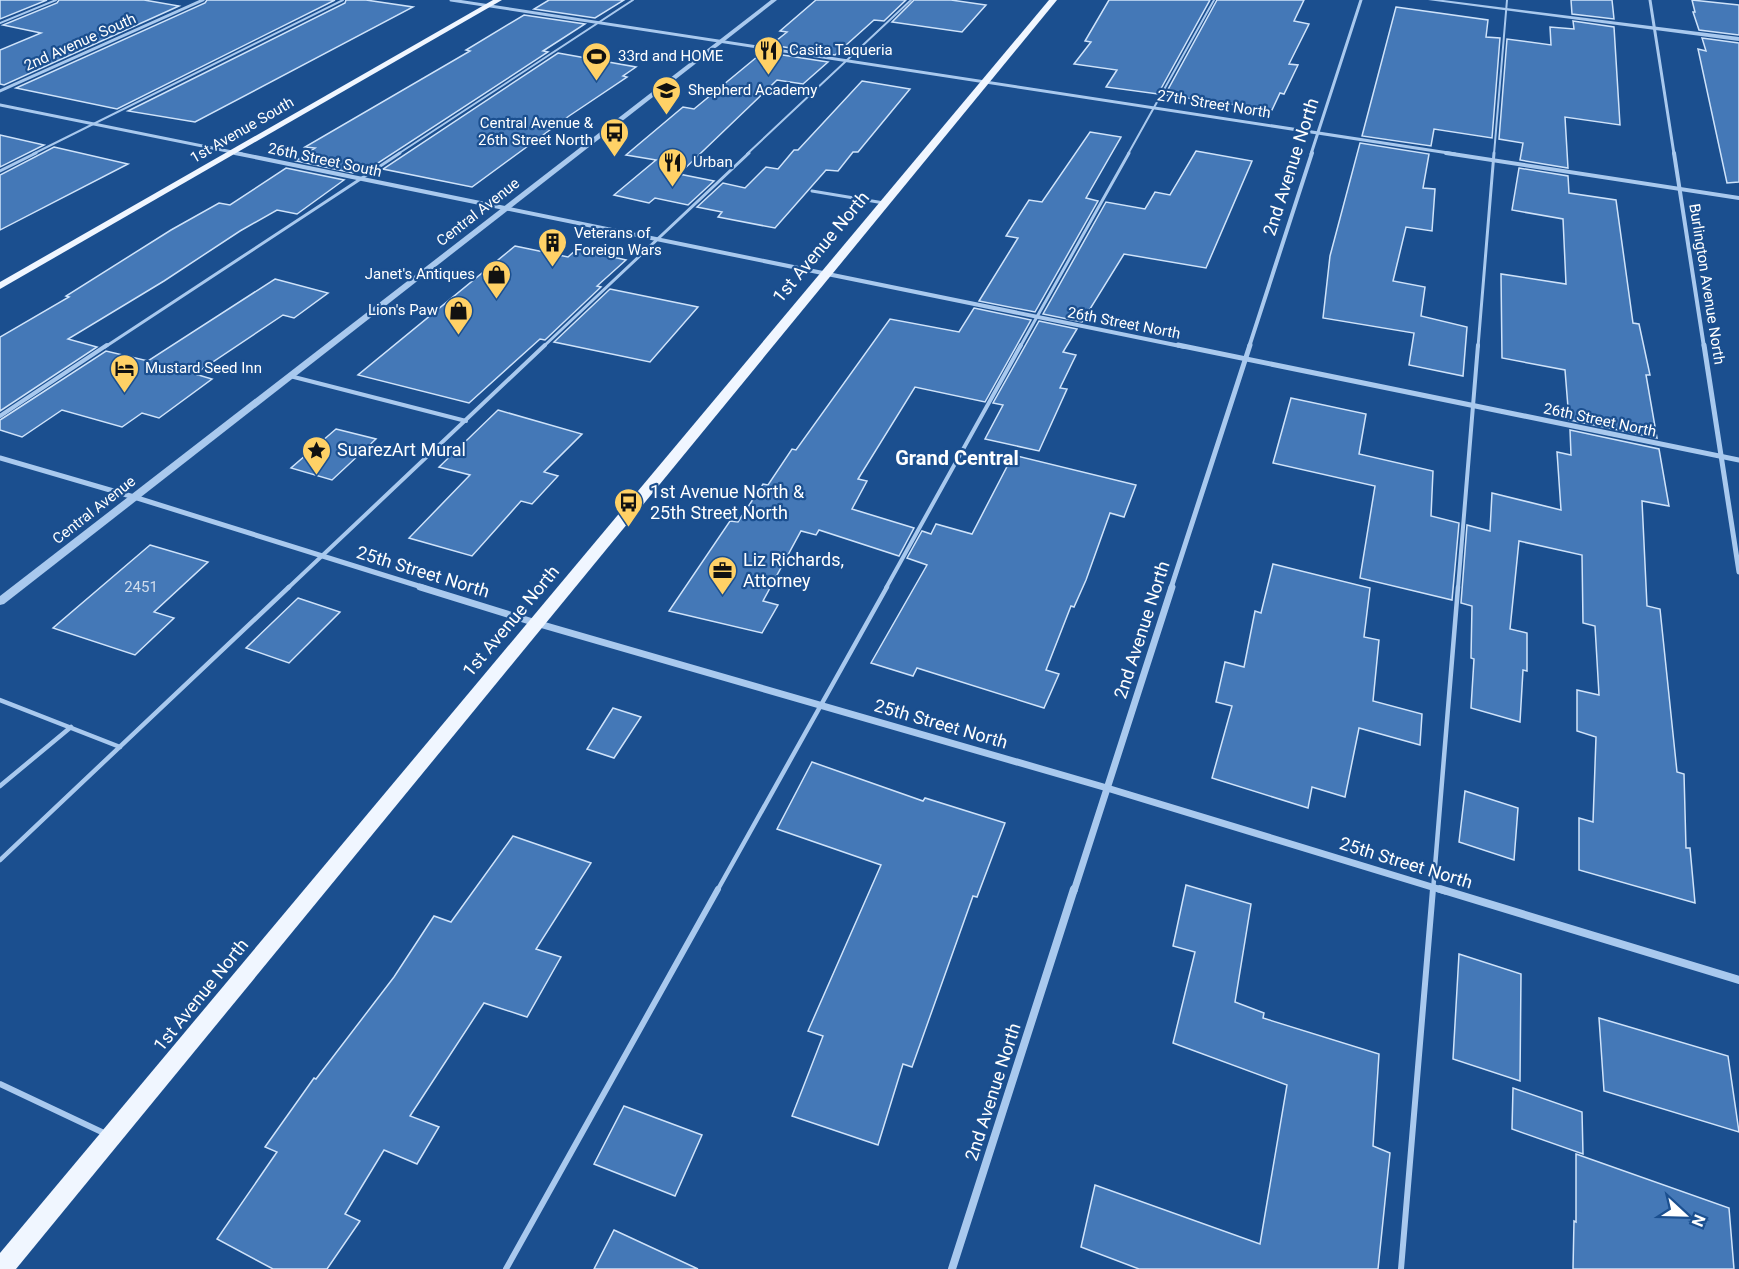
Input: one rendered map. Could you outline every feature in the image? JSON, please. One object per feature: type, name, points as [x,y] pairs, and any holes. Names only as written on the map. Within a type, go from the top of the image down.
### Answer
[{"type":"main road","name":"1st Avenue South","points":[[0,286],[498,0]]},
{"type":"main road","name":"1st Avenue North","points":[[1,1269],[1053,0]]},
{"type":"street","name":"2nd Avenue South","points":[[0,91],[203,0]]},
{"type":"street","name":"27th Street North","points":[[451,0],[1739,198]]},
{"type":"street","name":"Central Avenue","points":[[0,601],[774,0]]},
{"type":"street","name":"2nd Avenue North","points":[[952,1269],[1360,0]]},
{"type":"street","points":[[1431,0],[1739,39]]},
{"type":"street","name":"Burlington Avenue North","points":[[1650,0],[1739,572]]},
{"type":"street","name":"26th Street South","points":[[0,105],[504,210]]},
{"type":"street","name":"26th Street North","points":[[504,210],[1739,460]]},
{"type":"street","name":"25th Street North","points":[[0,458],[134,497],[537,623],[1107,788],[1739,980]]},
{"type":"lane","points":[[0,23],[56,0]]},
{"type":"lane","points":[[0,171],[343,0]]},
{"type":"lane","points":[[0,416],[633,0]]},
{"type":"lane","points":[[0,860],[911,0]]},
{"type":"lane","points":[[506,1269],[1214,0]]},
{"type":"lane","points":[[1401,1269],[1507,0]]},
{"type":"lane","points":[[812,191],[884,203]]},
{"type":"lane","points":[[290,376],[466,422]]},
{"type":"lane","points":[[0,700],[120,747]]},
{"type":"lane","points":[[0,786],[71,727]]},
{"type":"lane","points":[[0,1084],[111,1137]]},
{"type":"building","points":[[0,0],[47,0],[0,19]]},
{"type":"building","points":[[59,0],[144,0],[179,6],[4,85],[0,84],[0,50],[41,33],[3,25],[57,3]]},
{"type":"building","points":[[207,0],[335,0],[117,109],[16,88],[205,3]]},
{"type":"building","points":[[346,0],[366,0],[413,7],[195,122],[128,111],[345,3]]},
{"type":"building","points":[[549,0],[624,0],[595,18],[534,9]]},
{"type":"building","points":[[816,0],[906,0],[884,21],[874,20],[835,55],[771,45],[787,32],[780,31]]},
{"type":"building","points":[[914,0],[951,0],[986,5],[962,32],[892,22]]},
{"type":"building","points":[[1109,0],[1210,0],[1158,94],[1106,87],[1117,70],[1074,64],[1091,42],[1085,41]]},
{"type":"building","points":[[1217,0],[1304,0],[1294,21],[1309,24],[1289,64],[1298,65],[1284,94],[1280,93],[1272,110],[1165,95]]},
{"type":"building","points":[[1571,0],[1612,0],[1614,19],[1572,14]]},
{"type":"building","points":[[1692,0],[1739,5],[1739,35],[1699,30]]},
{"type":"building","points":[[1396,7],[1488,20],[1486,37],[1500,38],[1492,138],[1434,129],[1431,146],[1362,136]]},
{"type":"building","points":[[524,15],[585,24],[543,51],[548,52],[372,167],[364,165],[353,173],[296,161],[315,148],[305,147],[470,51],[466,50]]},
{"type":"building","points":[[1573,21],[1614,27],[1620,125],[1565,117],[1568,168],[1520,160],[1523,143],[1499,139],[1507,39],[1551,45],[1550,27],[1574,29]]},
{"type":"building","points":[[1702,38],[1739,43],[1739,182],[1727,183],[1698,49],[1706,51]]},
{"type":"building","points":[[763,52],[828,62],[803,84],[777,80],[679,174],[714,181],[688,205],[655,198],[649,203],[614,195],[656,160],[626,155],[683,107],[694,109]]},
{"type":"building","points":[[558,53],[636,67],[623,76],[627,77],[472,187],[383,169]]},
{"type":"building","points":[[862,81],[910,89],[858,152],[853,152],[838,171],[826,170],[775,228],[718,217],[722,212],[697,207],[723,183],[745,188],[766,167],[778,169]]},
{"type":"building","points":[[1090,132],[1121,137],[1086,198],[1098,201],[1035,312],[979,301],[1018,238],[1006,236],[1029,200],[1042,202]]},
{"type":"building","points":[[0,135],[44,145],[0,167]]},
{"type":"building","points":[[1360,143],[1429,154],[1423,188],[1435,189],[1432,231],[1406,227],[1393,281],[1425,287],[1421,316],[1467,327],[1463,376],[1409,365],[1414,333],[1323,318],[1330,256]]},
{"type":"building","points":[[54,147],[128,164],[0,230],[0,175]]},
{"type":"building","points":[[1196,151],[1252,161],[1206,268],[1124,254],[1082,322],[1043,314],[1106,202],[1145,209],[1155,192],[1170,195]]},
{"type":"building","points":[[286,168],[344,180],[297,214],[277,210],[240,231],[164,281],[68,339],[97,347],[0,411],[0,337],[69,297],[66,296],[171,230],[219,203],[230,205]]},
{"type":"building","points":[[1519,168],[1568,176],[1569,193],[1616,200],[1633,323],[1639,324],[1650,375],[1646,375],[1657,438],[1569,420],[1565,370],[1502,358],[1501,274],[1566,284],[1563,219],[1512,210]]},
{"type":"building","points":[[515,246],[568,257],[577,249],[626,260],[597,286],[601,287],[545,340],[540,339],[469,403],[358,375]]},
{"type":"building","points":[[275,279],[328,293],[294,318],[283,315],[195,374],[212,379],[159,418],[142,413],[122,427],[62,410],[22,437],[0,430],[0,420],[106,351],[148,361]]},
{"type":"building","points":[[610,289],[698,307],[650,362],[554,342]]},
{"type":"building","points":[[974,308],[1031,320],[985,402],[915,387],[858,479],[867,481],[852,509],[914,528],[899,556],[819,530],[816,535],[801,531],[763,601],[778,605],[762,633],[669,611],[730,521],[738,522],[763,484],[768,485],[792,449],[796,450],[890,319],[959,332]]},
{"type":"building","points":[[1039,321],[1077,329],[1063,352],[1076,355],[1060,388],[1067,389],[1039,451],[985,439],[1003,405],[993,403]]},
{"type":"building","points":[[1291,398],[1366,414],[1359,454],[1433,471],[1431,516],[1459,523],[1452,600],[1360,578],[1375,486],[1273,463]]},
{"type":"building","points":[[498,410],[582,434],[544,472],[558,476],[532,504],[521,501],[472,556],[409,538],[470,475],[439,467]]},
{"type":"building","points":[[336,429],[376,439],[332,480],[291,468]]},
{"type":"building","points":[[1570,430],[1659,449],[1669,506],[1642,501],[1647,606],[1660,609],[1677,772],[1684,774],[1686,848],[1690,848],[1695,903],[1579,870],[1579,818],[1593,822],[1596,737],[1577,731],[1577,690],[1599,695],[1595,626],[1583,623],[1582,555],[1519,541],[1510,629],[1527,633],[1527,671],[1523,670],[1520,722],[1471,708],[1474,659],[1471,658],[1472,606],[1461,603],[1467,525],[1490,531],[1492,493],[1561,510],[1557,452],[1571,455]]},
{"type":"building","points":[[1013,455],[1136,485],[1124,517],[1110,513],[1086,580],[1074,607],[1071,606],[1046,670],[1059,674],[1044,708],[917,668],[913,676],[871,663],[927,565],[907,558],[922,531],[931,534],[936,524],[972,534]]},
{"type":"building","points":[[150,545],[208,562],[154,612],[174,618],[135,655],[53,628]]},
{"type":"building","points":[[1273,564],[1370,588],[1364,637],[1379,640],[1373,701],[1422,714],[1420,745],[1359,728],[1345,797],[1312,787],[1308,808],[1212,778],[1232,706],[1216,702],[1225,662],[1244,667],[1255,611],[1261,613]]},
{"type":"building","points":[[298,598],[340,612],[289,663],[246,648]]},
{"type":"building","points":[[613,708],[641,717],[614,758],[587,749]]},
{"type":"building","points":[[812,762],[923,801],[925,798],[1005,823],[977,897],[973,896],[912,1067],[903,1064],[878,1145],[792,1116],[823,1036],[808,1031],[881,865],[777,829]]},
{"type":"building","points":[[1465,791],[1518,808],[1514,860],[1459,842]]},
{"type":"building","points":[[513,836],[591,863],[536,949],[561,957],[527,1017],[484,1003],[410,1116],[439,1127],[417,1164],[384,1150],[345,1214],[360,1221],[327,1269],[273,1269],[217,1239],[277,1152],[265,1147],[314,1078],[316,1079],[394,977],[434,916],[451,922]]},
{"type":"building","points":[[1186,885],[1251,904],[1235,1002],[1264,1013],[1263,1018],[1379,1054],[1373,1146],[1390,1153],[1378,1269],[1139,1269],[1081,1247],[1095,1185],[1260,1244],[1287,1085],[1173,1043],[1195,952],[1173,946]]},
{"type":"building","points":[[1459,954],[1521,974],[1520,1081],[1453,1059]]},
{"type":"building","points":[[1599,1018],[1728,1056],[1739,1132],[1604,1091]]},
{"type":"building","points":[[1513,1088],[1582,1112],[1583,1154],[1512,1129]]},
{"type":"building","points":[[624,1106],[702,1135],[675,1196],[594,1164]]},
{"type":"building","points":[[1576,1154],[1729,1208],[1734,1269],[1573,1269]]},
{"type":"building","points":[[614,1230],[698,1269],[594,1269]]},
{"type":"place","name":"Casita Taqueria","points":[[768,76]]},
{"type":"place","name":"33rd and HOME","points":[[597,82]]},
{"type":"place","name":"Shepherd Academy","points":[[667,116]]},
{"type":"place","name":"Central Avenue & 26th Street North","points":[[614,158]]},
{"type":"place","name":"Urban","points":[[672,188]]},
{"type":"place","name":"Veterans of Foreign Wars","points":[[553,268]]},
{"type":"place","name":"Janet's Antiques","points":[[496,300]]},
{"type":"place","name":"Lion's Paw","points":[[459,336]]},
{"type":"place","name":"Mustard Seed Inn","points":[[124,394]]},
{"type":"place","name":"SuarezArt Mural","points":[[316,476]]},
{"type":"place","name":"1st Avenue North & 25th Street North","points":[[629,528]]},
{"type":"place","name":"Liz Richards, Attorney","points":[[722,596]]},
{"type":"district","name":"Grand Central","points":[[957,458]]}]
